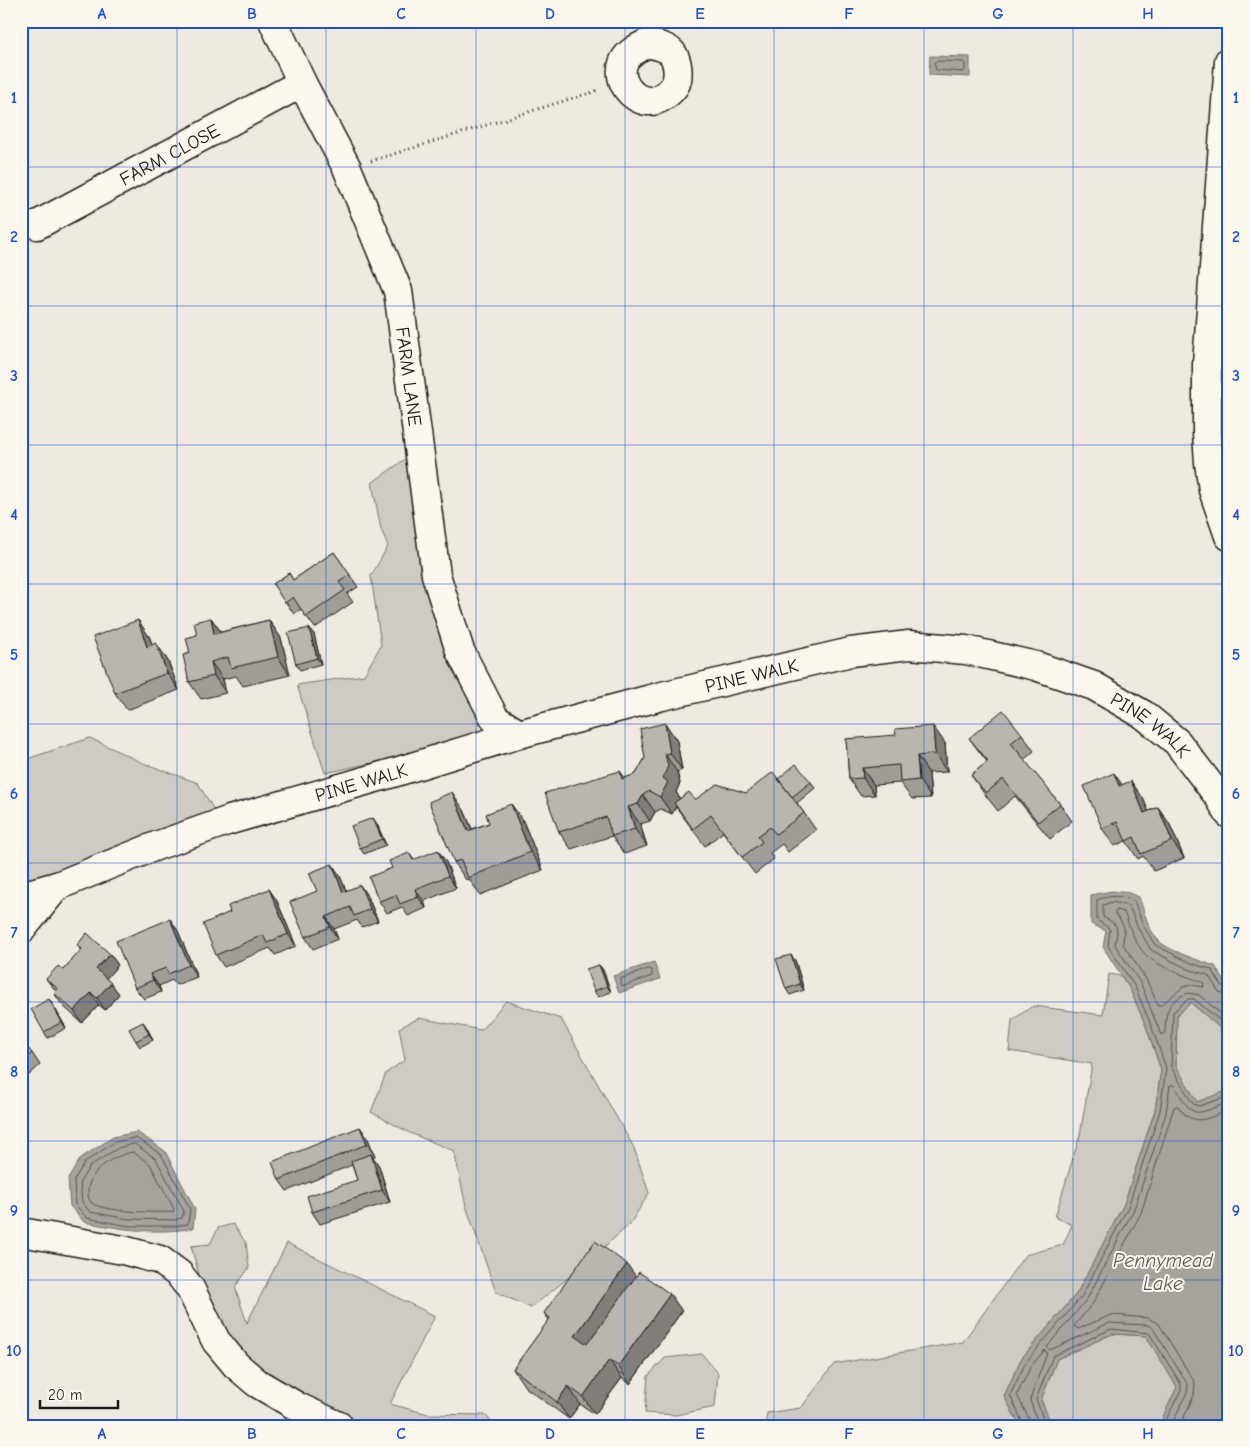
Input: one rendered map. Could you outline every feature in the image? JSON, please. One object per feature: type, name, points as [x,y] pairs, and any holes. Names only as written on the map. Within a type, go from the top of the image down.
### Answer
[{"type":"street","name":"FARM LANE","points":[[272,21],[347,168],[398,291],[436,576],[460,651],[495,719],[519,734]]},
{"type":"street","points":[[649,32],[662,47],[672,53],[678,69],[676,84],[660,99],[650,101],[628,92],[624,83],[622,71],[624,61],[649,32]]},
{"type":"street","points":[[1229,61],[1208,345],[1207,433],[1213,490],[1229,536]]},
{"type":"street","name":"FARM CLOSE","points":[[37,225],[302,83]]},
{"type":"street","name":"PINE WALK","points":[[21,896],[57,886],[156,846],[230,820],[519,734],[662,696],[851,652],[909,646],[966,650],[1036,666],[1094,686],[1144,715],[1177,742],[1219,797],[1229,814]]},
{"type":"street","points":[[21,930],[57,886]]},
{"type":"street","points":[[21,1232],[123,1250],[160,1260],[179,1274],[190,1288],[216,1341],[236,1365],[257,1383],[298,1407],[339,1426]]},
{"type":"path","points":[[347,168],[624,83]]},
{"type":"shaded area","points":[[405,459],[419,471],[481,720],[473,741],[325,773],[297,685],[364,675],[381,645],[371,576],[388,546],[381,529],[372,483]]},
{"type":"shaded area","points":[[90,738],[143,763],[198,783],[218,817],[21,918],[21,761]]},
{"type":"shaded area","points":[[1109,974],[1121,976],[1130,989],[1146,1026],[1161,1070],[1155,1110],[1124,1204],[1077,1293],[1021,1359],[1004,1396],[1020,1426],[765,1426],[767,1413],[801,1408],[834,1364],[963,1342],[1025,1255],[1063,1245],[1072,1225],[1055,1217],[1080,1135],[1092,1064],[1009,1051],[1012,1020],[1033,1006],[1103,1015]]},
{"type":"shaded area","points":[[506,1001],[561,1019],[634,1148],[649,1193],[630,1224],[531,1308],[496,1292],[466,1206],[454,1151],[410,1133],[371,1112],[386,1073],[405,1060],[399,1028],[419,1018],[481,1030]]},
{"type":"shaded area","points":[[1191,1003],[1219,1027],[1229,1057],[1229,1090],[1197,1102],[1176,1066],[1177,1014]]},
{"type":"shaded area","points":[[233,1224],[246,1243],[249,1268],[235,1287],[247,1323],[287,1243],[435,1316],[390,1404],[428,1414],[485,1415],[497,1426],[362,1426],[321,1410],[261,1378],[209,1310],[191,1246],[210,1244],[218,1228]]},
{"type":"shaded area","points":[[1112,1334],[1146,1336],[1177,1387],[1161,1422],[1153,1426],[1052,1426],[1041,1400],[1057,1359]]},
{"type":"shaded area","points":[[702,1354],[718,1373],[715,1407],[676,1415],[645,1413],[648,1376],[665,1358]]},
{"type":"water","points":[[930,56],[970,57],[970,77],[929,75]]},
{"type":"water","name":"Pennymead Lake","points":[[1112,891],[1129,893],[1139,897],[1149,925],[1158,940],[1176,952],[1215,966],[1229,988],[1229,1057],[1219,1027],[1191,1003],[1177,1015],[1176,1066],[1197,1102],[1229,1090],[1229,1426],[1153,1426],[1161,1421],[1177,1387],[1146,1336],[1112,1334],[1057,1359],[1041,1400],[1052,1426],[1020,1426],[1004,1396],[1021,1359],[1077,1293],[1124,1204],[1155,1110],[1161,1070],[1146,1026],[1130,989],[1103,947],[1106,931],[1091,924],[1091,895]]},
{"type":"water","points":[[654,962],[660,979],[619,993],[613,976]]},
{"type":"water","points":[[137,1132],[165,1151],[195,1209],[193,1228],[152,1231],[98,1225],[84,1222],[70,1206],[68,1179],[81,1158],[113,1137]]},
{"type":"building","points":[[334,552],[350,575],[339,582],[345,590],[306,617],[293,597],[285,603],[273,584],[289,573],[293,580]]},
{"type":"building","points":[[211,618],[214,634],[269,620],[278,657],[231,668],[228,657],[211,662],[214,676],[189,682],[183,655],[190,653],[186,638],[197,635],[194,622]]},
{"type":"building","points":[[138,620],[147,647],[156,643],[167,673],[115,693],[93,637]]},
{"type":"building","points":[[309,628],[317,658],[296,664],[288,633]]},
{"type":"building","points":[[1003,710],[1022,734],[1011,743],[1060,804],[1038,822],[1003,779],[986,793],[971,775],[988,761],[969,738]]},
{"type":"building","points":[[665,723],[670,753],[665,754],[668,766],[663,778],[668,782],[660,797],[649,791],[643,795],[638,804],[628,807],[635,829],[612,836],[606,817],[559,832],[545,793],[620,771],[622,779],[636,774],[645,758],[640,729]]},
{"type":"building","points":[[933,726],[935,754],[917,756],[919,780],[900,782],[899,765],[862,768],[863,778],[849,779],[846,739],[896,735],[895,729]]},
{"type":"building","points":[[796,764],[811,782],[792,797],[778,779]]},
{"type":"building","points":[[773,772],[804,813],[776,834],[770,827],[758,836],[762,842],[742,857],[711,815],[693,829],[674,803],[689,792],[695,800],[717,784],[746,793]]},
{"type":"building","points":[[1114,773],[1119,786],[1131,781],[1144,813],[1158,807],[1172,841],[1141,854],[1134,837],[1126,841],[1117,822],[1102,828],[1084,786]]},
{"type":"building","points":[[452,792],[468,831],[489,823],[486,814],[511,804],[530,852],[468,878],[461,860],[454,862],[429,802]]},
{"type":"building","points":[[373,818],[382,839],[360,848],[351,826]]},
{"type":"building","points":[[438,850],[448,876],[415,889],[418,897],[400,904],[396,895],[379,901],[369,877],[392,868],[389,861],[409,853],[413,860]]},
{"type":"building","points":[[332,864],[343,892],[360,885],[370,909],[354,916],[350,907],[326,917],[330,927],[305,937],[290,902],[317,891],[309,873]]},
{"type":"building","points":[[269,889],[288,934],[267,943],[263,935],[216,955],[203,924],[230,912],[228,906]]},
{"type":"building","points":[[170,919],[189,965],[168,974],[166,968],[150,974],[153,980],[135,988],[116,941]]},
{"type":"building","points":[[87,933],[110,954],[96,969],[111,983],[97,998],[91,993],[74,1011],[54,993],[58,989],[46,979],[58,966],[63,970],[82,949],[77,945]]},
{"type":"building","points":[[791,955],[800,984],[786,989],[776,959]]},
{"type":"building","points":[[599,965],[607,986],[594,991],[586,969]]},
{"type":"building","points":[[49,999],[62,1022],[44,1032],[31,1009]]},
{"type":"building","points":[[143,1022],[149,1034],[136,1041],[129,1029]]},
{"type":"building","points":[[21,1041],[32,1053],[21,1063]]},
{"type":"building","points":[[360,1127],[367,1144],[279,1180],[272,1162]]},
{"type":"building","points":[[371,1154],[382,1190],[312,1212],[307,1196],[357,1180],[351,1161]]},
{"type":"building","points":[[595,1241],[627,1264],[575,1336],[587,1344],[639,1272],[670,1294],[618,1366],[609,1360],[583,1397],[568,1386],[557,1402],[513,1369],[550,1318],[544,1313]]}]
